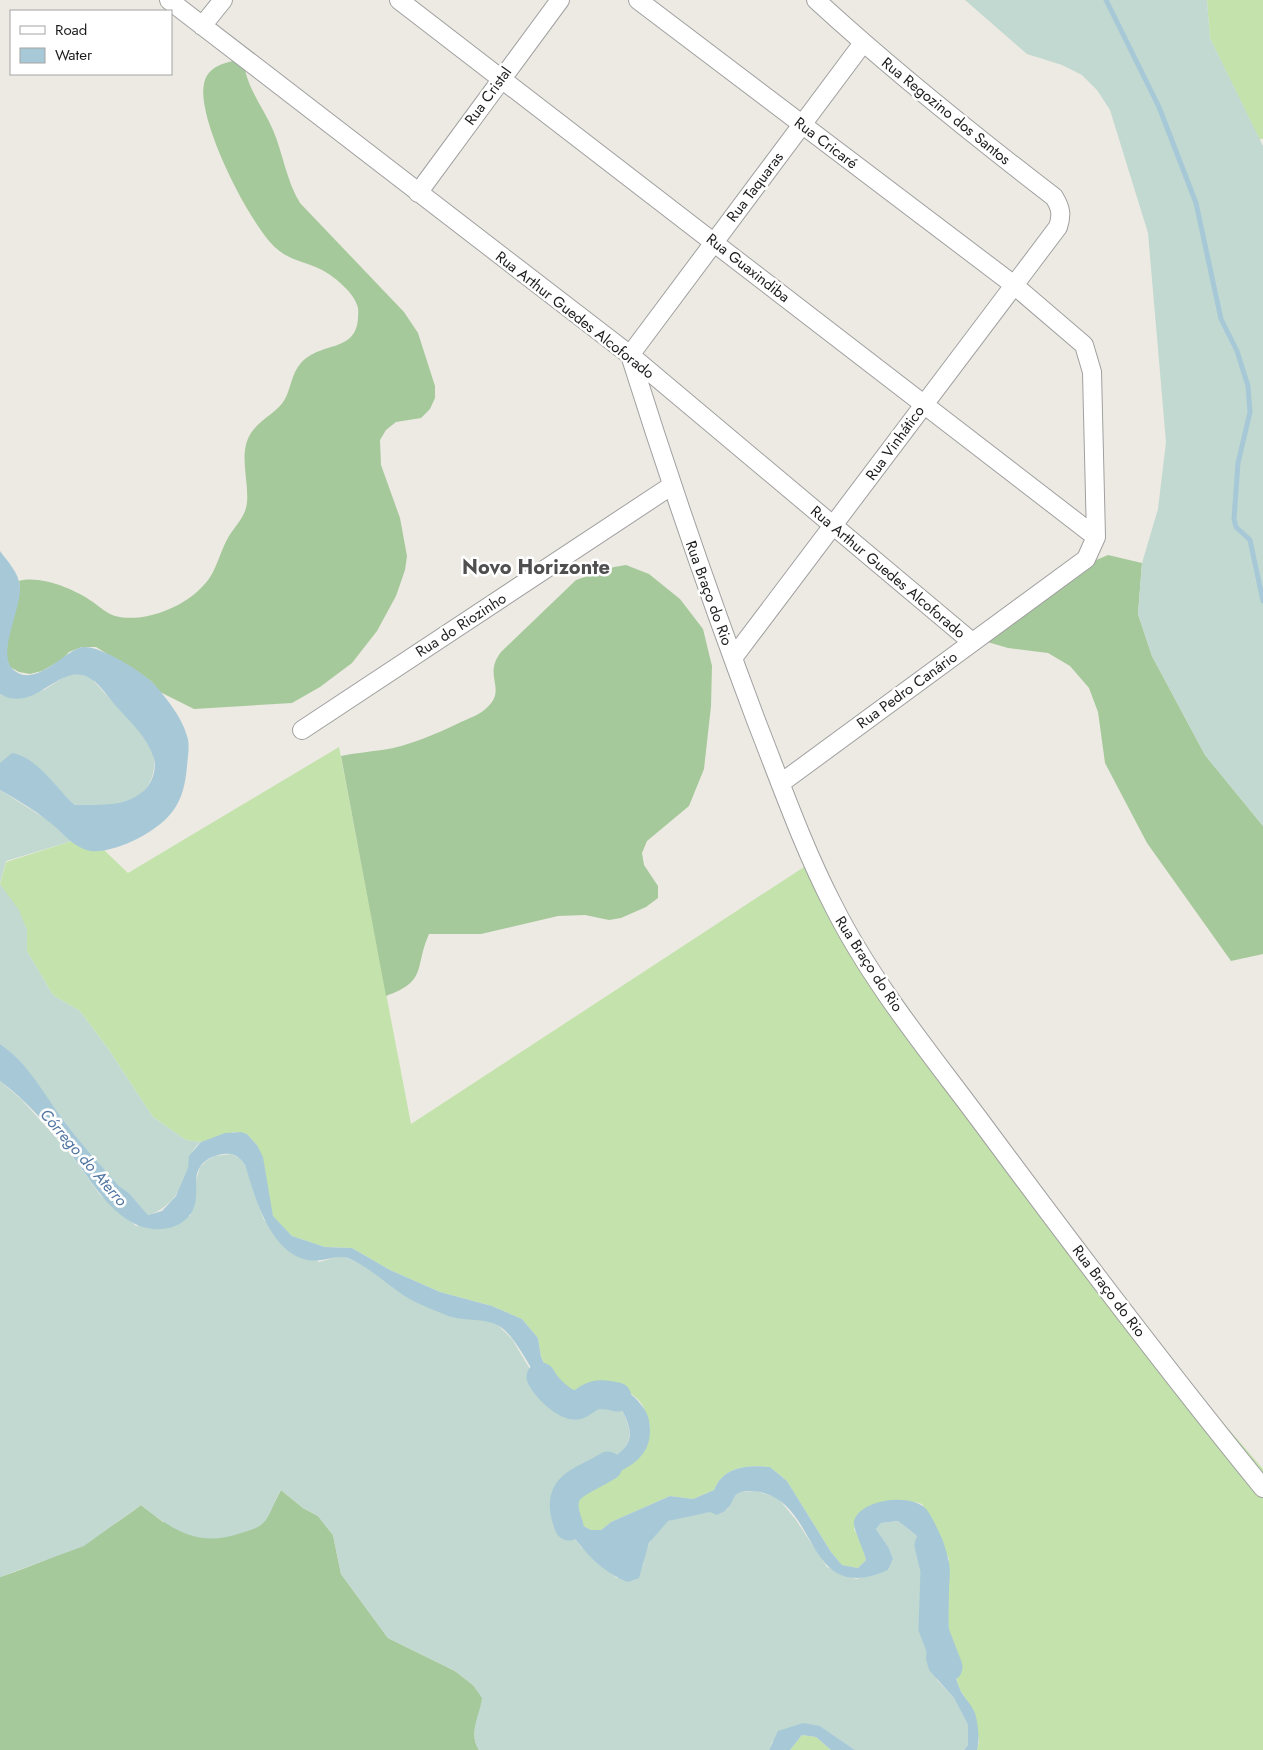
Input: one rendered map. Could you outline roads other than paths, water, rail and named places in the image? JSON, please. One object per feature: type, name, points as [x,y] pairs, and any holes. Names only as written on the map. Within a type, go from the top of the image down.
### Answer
[{"type":"street","name":"Rua Arthur Guedes Alcoforado","points":[[169,0],[630,355],[972,642]]},
{"type":"street","points":[[202,26],[223,0]]},
{"type":"street","name":"Rua Guaxindiba","points":[[399,0],[715,241],[922,405],[1096,537]]},
{"type":"street","name":"Rua Cristal","points":[[418,193],[560,0]]},
{"type":"street","name":"Rua Cricaré","points":[[638,0],[1014,285],[1075,336],[1088,351],[1092,372],[1096,537]]},
{"type":"street","name":"Rua Regozino dos Santos","points":[[816,0],[862,43],[955,120],[1054,197],[1061,212],[1058,227]]},
{"type":"street","name":"Rua Taquaras","points":[[630,355],[862,43]]},
{"type":"street","name":"Rua Vinhático","points":[[733,658],[1058,227]]},
{"type":"street","name":"Rua Braço do Rio","points":[[630,355],[671,486],[733,658],[806,849],[834,908],[899,1012],[1197,1407],[1263,1488]]},
{"type":"street","name":"Rua do Riozinho","points":[[302,730],[671,486]]},
{"type":"street","name":"Rua Pedro Canário","points":[[781,783],[1079,565],[1092,548],[1096,537]]},
{"type":"water","points":[[0,551],[15,572],[20,587],[7,649],[10,666],[19,673],[28,675],[48,668],[83,647],[99,650],[130,666],[152,682],[172,707],[185,729],[188,739],[188,754],[183,791],[179,801],[174,810],[159,825],[132,841],[102,851],[84,849],[72,842],[36,812],[0,790],[0,763],[12,753],[22,756],[39,767],[75,805],[110,804],[134,798],[148,786],[155,766],[150,749],[142,736],[102,688],[91,679],[80,675],[69,676],[25,698],[13,699],[0,694]]},
{"type":"water","points":[[0,1044],[10,1051],[27,1069],[77,1138],[119,1186],[129,1193],[148,1215],[162,1211],[176,1196],[188,1168],[189,1156],[201,1142],[225,1133],[241,1132],[247,1134],[257,1145],[263,1157],[273,1216],[292,1236],[325,1247],[352,1248],[390,1270],[440,1292],[492,1306],[522,1319],[538,1338],[541,1357],[550,1376],[572,1394],[610,1388],[627,1392],[635,1398],[644,1409],[650,1424],[648,1445],[641,1456],[632,1464],[595,1484],[574,1500],[569,1514],[580,1524],[591,1530],[601,1530],[611,1522],[670,1496],[693,1499],[714,1490],[724,1476],[737,1469],[753,1466],[770,1467],[787,1481],[831,1552],[842,1565],[858,1568],[866,1560],[854,1524],[858,1513],[867,1507],[890,1500],[913,1502],[923,1506],[938,1529],[949,1562],[951,1652],[959,1687],[975,1713],[978,1731],[977,1750],[964,1750],[968,1745],[968,1725],[954,1698],[929,1670],[926,1659],[927,1646],[934,1638],[938,1593],[916,1535],[898,1521],[881,1523],[876,1529],[889,1548],[893,1559],[888,1570],[861,1578],[842,1575],[827,1566],[795,1517],[782,1502],[764,1493],[744,1491],[738,1493],[729,1507],[717,1515],[710,1512],[668,1521],[649,1543],[639,1578],[628,1582],[616,1577],[595,1561],[576,1539],[568,1528],[557,1504],[587,1474],[617,1455],[629,1441],[630,1431],[627,1420],[619,1405],[597,1400],[574,1404],[551,1400],[512,1339],[499,1326],[486,1321],[452,1317],[422,1305],[408,1298],[364,1266],[348,1258],[339,1257],[313,1261],[294,1255],[273,1235],[259,1207],[245,1165],[234,1155],[220,1155],[210,1158],[202,1164],[197,1174],[195,1205],[192,1212],[182,1222],[176,1226],[161,1229],[139,1226],[115,1210],[37,1114],[0,1081]]},
{"type":"water","points":[[803,1723],[820,1726],[855,1750],[831,1750],[816,1737],[802,1735],[790,1750],[769,1750],[778,1731]]},
{"type":"waterway","points":[[1106,0],[1159,107],[1196,203],[1221,319],[1237,351],[1248,386],[1250,412],[1238,463],[1234,519],[1236,527],[1250,540],[1263,601]]},
{"type":"waterway","name":"Córrego do Aterro","points":[[541,1377],[556,1395],[572,1405],[577,1405],[597,1395],[617,1397]]},
{"type":"waterway","name":"Córrego do Aterro","points":[[569,1526],[564,1502],[567,1494],[579,1482],[608,1466]]},
{"type":"waterway","name":"Córrego do Aterro","points":[[929,1545],[935,1570],[933,1628],[948,1667]]},
{"type":"district","name":"Novo Horizonte","points":[[536,567]]}]
